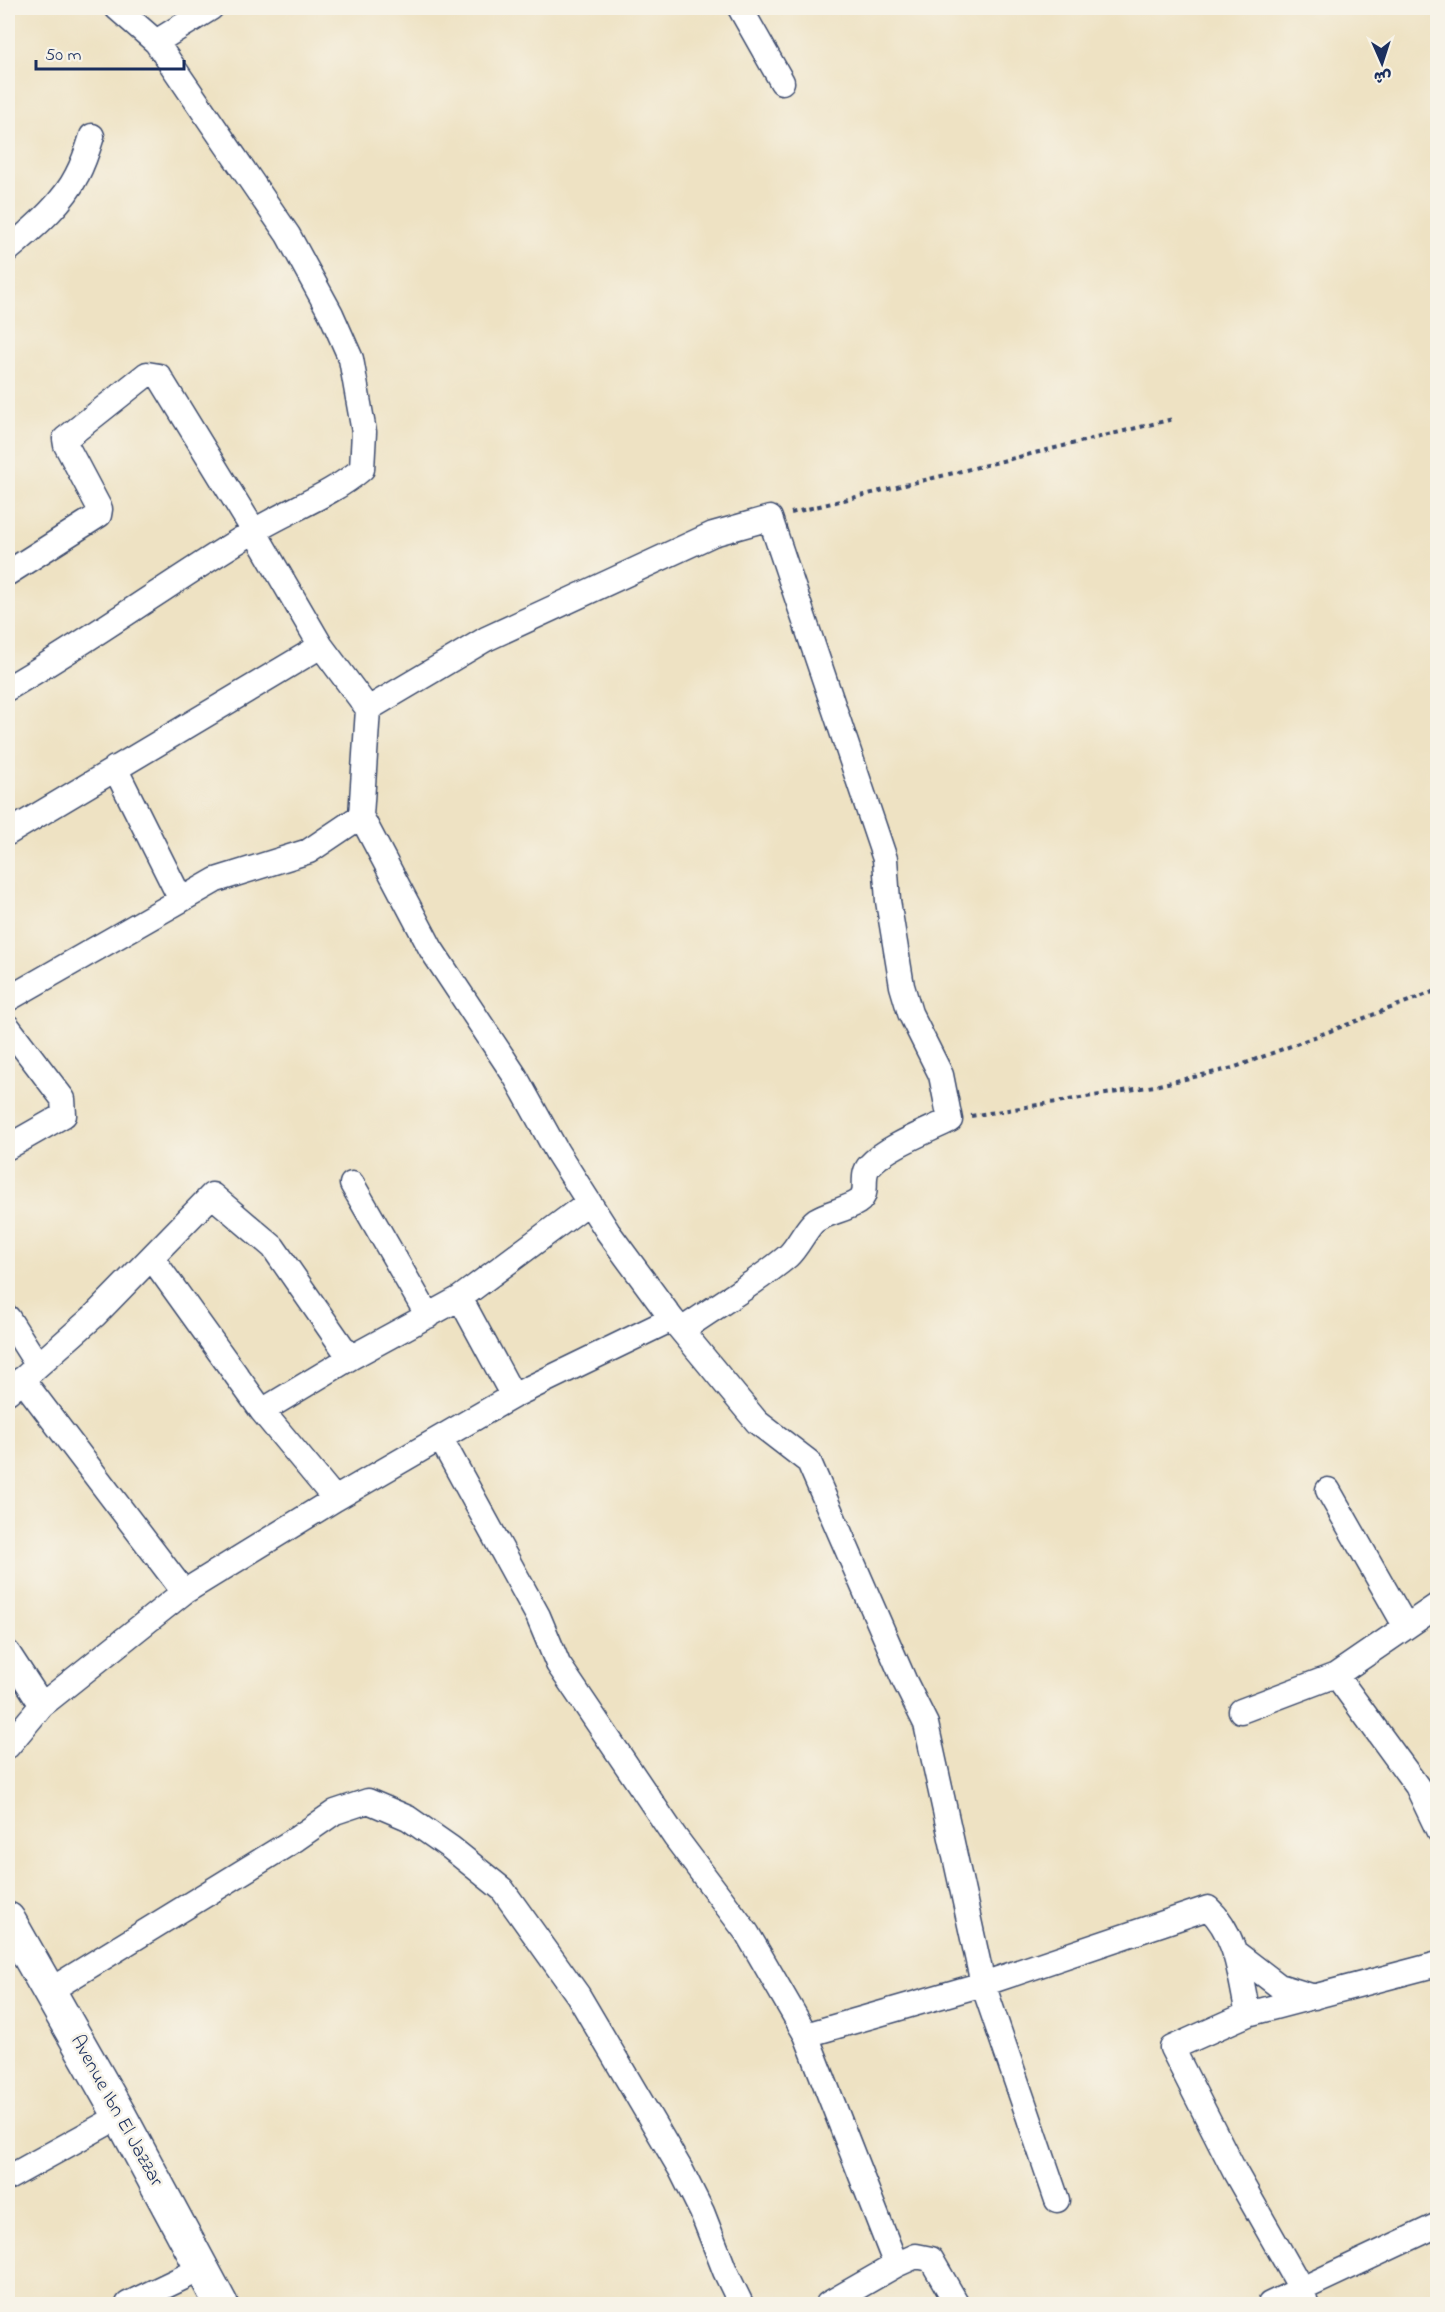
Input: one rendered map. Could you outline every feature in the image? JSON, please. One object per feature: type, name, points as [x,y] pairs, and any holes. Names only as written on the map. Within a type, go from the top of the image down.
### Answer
[{"type":"main road","name":"Avenue Ibn El Jazzar","points":[[8,1919],[120,2116],[221,2304]]},
{"type":"street","points":[[8,688],[254,531],[346,482],[362,469],[364,432],[351,359],[331,314],[288,235],[156,42],[117,8]]},
{"type":"street","points":[[156,42],[211,8]]},
{"type":"street","points":[[740,8],[782,82]]},
{"type":"street","points":[[8,250],[39,223],[71,185],[85,158],[92,136]]},
{"type":"street","points":[[8,573],[99,514],[100,508],[66,445],[65,438],[147,374],[159,376],[321,646],[368,709],[361,816],[431,949],[515,1076],[556,1152],[608,1232],[677,1325],[757,1422],[808,1462],[904,1680],[926,1724],[983,1984],[1057,2200]]},
{"type":"street","points":[[8,1746],[42,1705],[184,1592],[335,1498],[513,1396],[677,1325],[789,1255],[803,1239],[812,1223],[858,1202],[865,1191],[864,1174],[873,1162],[897,1146],[950,1120],[941,1075],[910,1013],[902,986],[888,901],[885,859],[770,518],[713,534],[486,639],[368,709]]},
{"type":"street","points":[[8,832],[321,646]]},
{"type":"street","points":[[115,768],[181,900]]},
{"type":"street","points":[[8,999],[216,880],[309,851],[361,816]]},
{"type":"street","points":[[8,1027],[63,1099],[64,1115],[8,1147]]},
{"type":"street","points":[[352,1184],[428,1316]]},
{"type":"street","points":[[22,1378],[94,1316],[208,1197],[215,1196],[273,1247],[350,1358]]},
{"type":"street","points":[[262,1411],[350,1358],[460,1298],[589,1202]]},
{"type":"street","points":[[152,1258],[262,1411],[335,1498]]},
{"type":"street","points":[[460,1298],[513,1396]]},
{"type":"street","points":[[8,1318],[22,1378],[184,1592]]},
{"type":"street","points":[[441,1439],[538,1616],[558,1664],[675,1837],[747,1933],[806,2036],[896,2265]]},
{"type":"street","points":[[1328,1490],[1406,1627]]},
{"type":"street","points":[[1241,1711],[1336,1675],[1437,1605]]},
{"type":"street","points":[[8,1653],[42,1705]]},
{"type":"street","points":[[1336,1675],[1417,1786],[1437,1830]]},
{"type":"street","points":[[49,1991],[336,1812],[368,1801],[408,1818],[451,1848],[502,1889],[578,1995],[681,2170],[702,2212],[725,2271],[741,2304]]},
{"type":"street","points":[[806,2036],[983,1984],[1208,1908],[1219,1918],[1236,1953],[1248,2014]]},
{"type":"street","points":[[1236,1953],[1279,1986],[1314,1997]]},
{"type":"street","points":[[1304,2297],[1235,2172],[1172,2048],[1248,2014],[1437,1964]]},
{"type":"street","points":[[8,2178],[120,2116]]},
{"type":"street","points":[[1270,2304],[1304,2297],[1437,2225]]},
{"type":"street","points":[[828,2304],[916,2256],[931,2259],[957,2304]]},
{"type":"street","points":[[128,2304],[201,2269]]},
{"type":"path","points":[[770,518],[1173,419]]},
{"type":"path","points":[[950,1120],[1154,1086],[1233,1068],[1437,990]]}]
